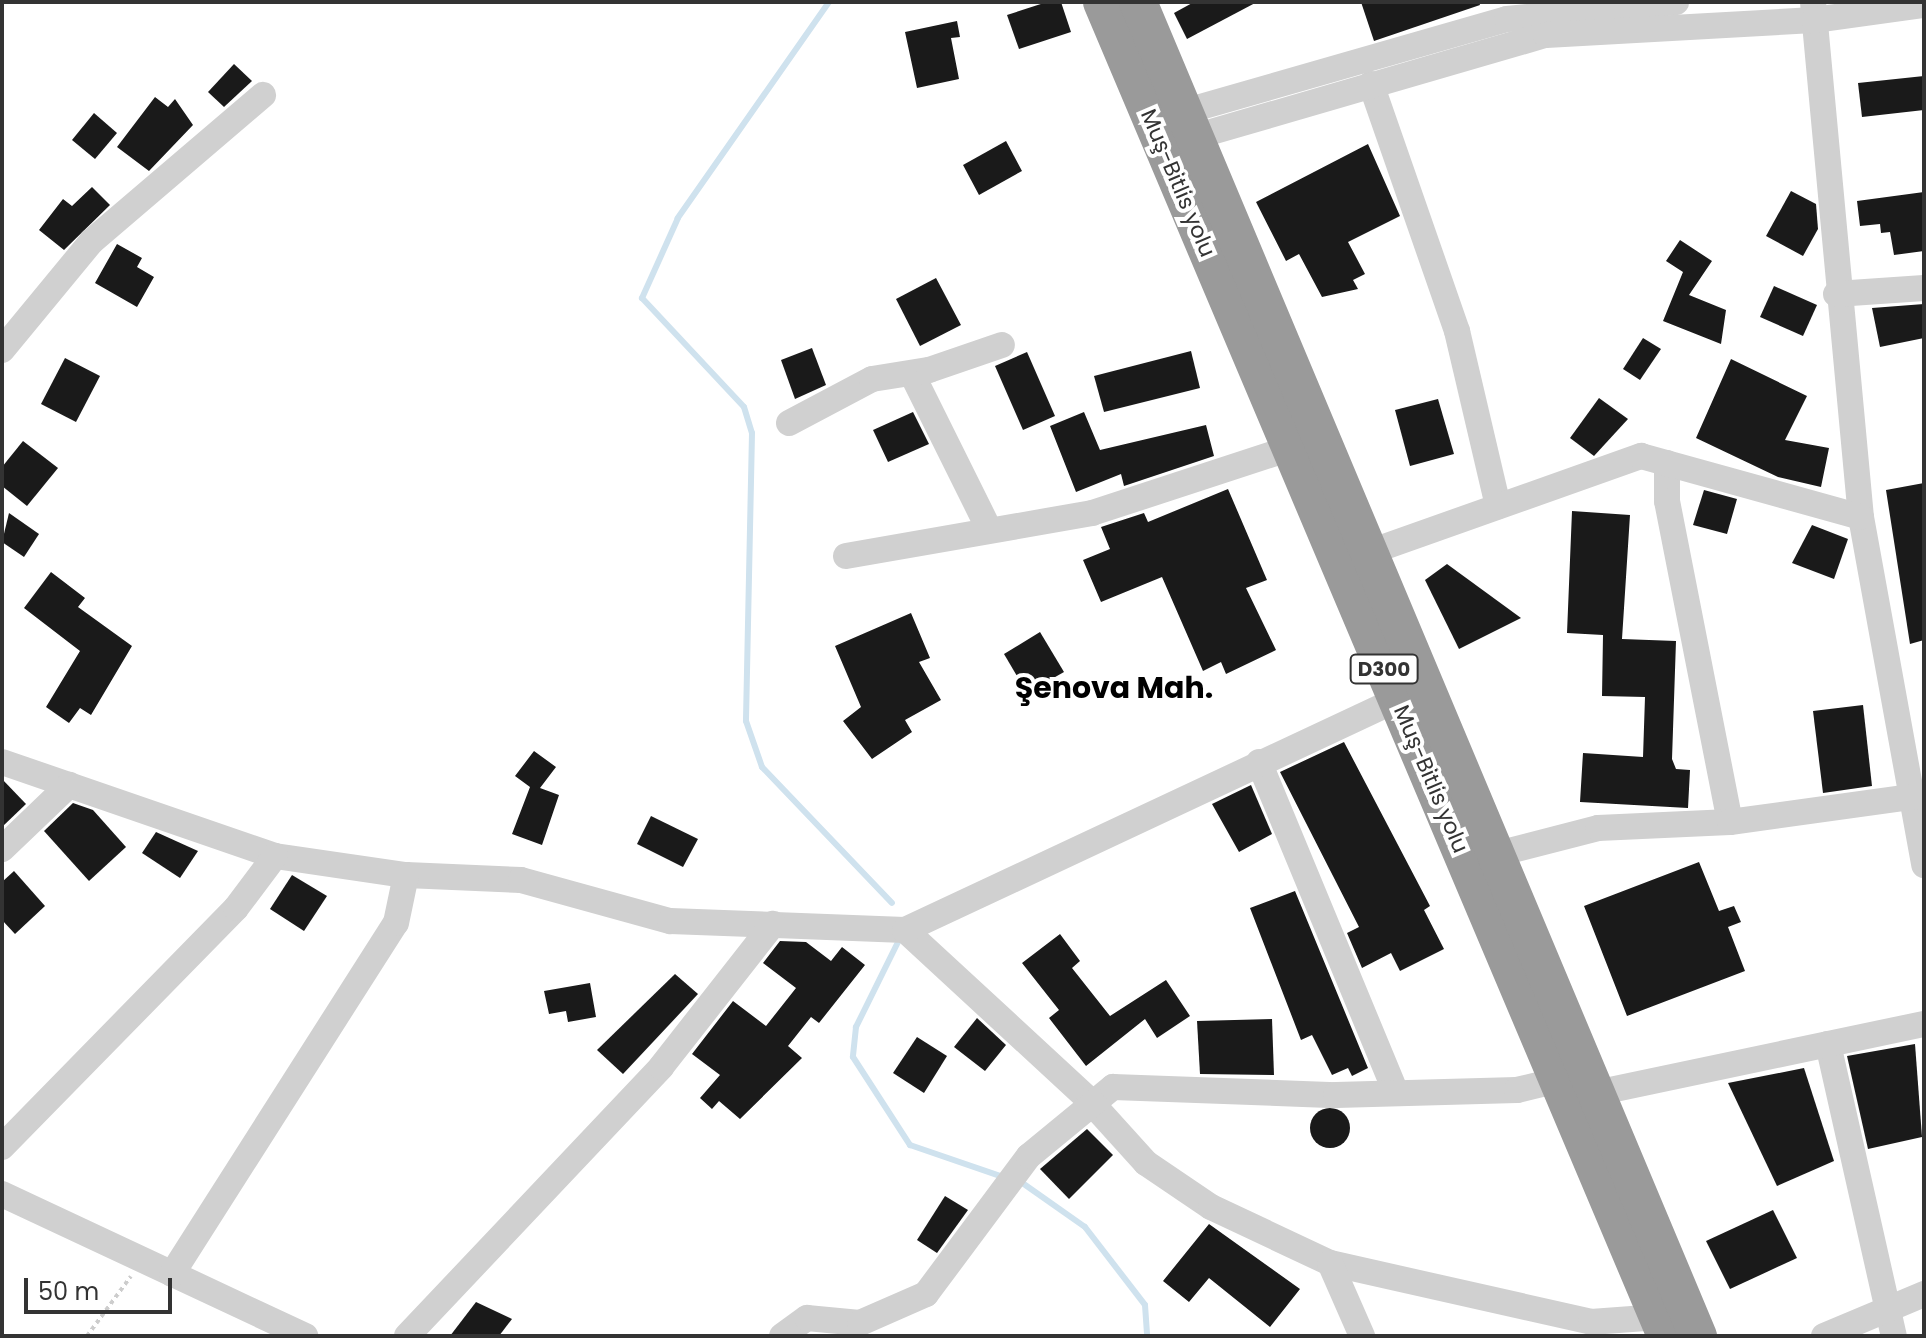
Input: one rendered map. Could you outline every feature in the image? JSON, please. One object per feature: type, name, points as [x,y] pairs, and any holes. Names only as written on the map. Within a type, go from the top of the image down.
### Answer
[{"type":"highway","name":"Muş-Bitlis yolu","points":[[1102,2],[1337,515],[1412,693],[1558,1080],[1678,1326]]},
{"type":"highway","name":"Muş-Bitlis yolu","points":[[1138,2],[1188,124],[1305,441]]},
{"type":"highway","name":"Muş-Bitlis yolu","points":[[1337,515],[1370,552],[1412,693],[1497,854],[1596,1093],[1678,1326]]},
{"type":"street","points":[[1188,124],[1507,22],[1676,2]]},
{"type":"street","points":[[1572,15],[1814,11],[1924,5]]},
{"type":"street","points":[[1814,11],[1836,294],[1861,517],[1918,796],[1924,865]]},
{"type":"street","points":[[1188,124],[1371,84],[1507,22]]},
{"type":"street","points":[[1371,84],[1457,331],[1498,506]]},
{"type":"street","points":[[2,350],[92,241],[263,95]]},
{"type":"street","points":[[1836,294],[1924,288]]},
{"type":"street","points":[[789,423],[872,379],[912,374],[1002,345]]},
{"type":"street","points":[[912,374],[988,527]]},
{"type":"street","points":[[846,556],[988,527],[1134,503],[1305,441]]},
{"type":"street","points":[[1370,552],[1622,458],[1667,463],[1861,517]]},
{"type":"street","points":[[1667,463],[1667,501],[1730,822]]},
{"type":"street","points":[[2,762],[275,856],[406,875],[521,880],[670,921],[773,924],[869,934],[905,930],[1412,693]]},
{"type":"street","points":[[1259,762],[1396,1093]]},
{"type":"street","points":[[2,849],[69,785]]},
{"type":"street","points":[[1497,854],[1598,828],[1730,822],[1918,796]]},
{"type":"street","points":[[2,1147],[236,908],[275,856]]},
{"type":"street","points":[[172,1274],[396,923],[406,875]]},
{"type":"street","points":[[407,1336],[661,1067],[773,924]]},
{"type":"street","points":[[905,930],[1177,1186],[1330,1263],[1588,1329],[1678,1326]]},
{"type":"street","points":[[1596,1093],[1924,1024]]},
{"type":"street","points":[[1828,1044],[1894,1336]]},
{"type":"street","points":[[782,1336],[807,1318],[834,1328],[886,1316],[926,1294],[996,1201],[1011,1176],[1089,1100],[1137,1084],[1396,1093],[1517,1090],[1558,1080]]},
{"type":"street","points":[[2,1194],[305,1336]]},
{"type":"street","points":[[1330,1263],[1362,1336]]},
{"type":"street","points":[[1824,1336],[1924,1294]]},
{"type":"path","points":[[87,1336],[143,1260]]},
{"type":"building","points":[[1047,2],[1061,2],[1071,32],[1019,49],[1007,15]]},
{"type":"building","points":[[1194,2],[1257,2],[1187,39],[1174,13]]},
{"type":"building","points":[[1361,2],[1479,2],[1480,5],[1374,41]]},
{"type":"building","points":[[957,21],[960,37],[951,38],[959,79],[917,88],[905,32]]},
{"type":"building","points":[[234,64],[252,81],[224,107],[208,92]]},
{"type":"building","points":[[1924,76],[1924,110],[1862,117],[1858,83]]},
{"type":"building","points":[[155,97],[168,107],[175,99],[193,125],[149,171],[117,147]]},
{"type":"building","points":[[94,113],[117,133],[95,159],[72,140]]},
{"type":"building","points":[[1006,141],[1022,171],[979,195],[963,165]]},
{"type":"building","points":[[1368,144],[1400,216],[1348,242],[1365,274],[1353,280],[1358,289],[1322,297],[1299,254],[1286,261],[1256,202]]},
{"type":"building","points":[[92,187],[110,205],[64,250],[39,230],[63,199],[72,206]]},
{"type":"building","points":[[1791,191],[1816,204],[1818,229],[1803,256],[1766,236]]},
{"type":"building","points":[[1924,192],[1924,251],[1894,255],[1890,232],[1881,233],[1880,224],[1860,226],[1857,201]]},
{"type":"building","points":[[1680,240],[1712,261],[1689,295],[1726,310],[1721,344],[1663,321],[1683,272],[1666,261]]},
{"type":"building","points":[[117,244],[142,258],[137,267],[154,277],[137,307],[95,283]]},
{"type":"building","points":[[936,278],[961,325],[920,346],[896,299]]},
{"type":"building","points":[[1774,286],[1817,305],[1803,336],[1760,317]]},
{"type":"building","points":[[1924,304],[1924,338],[1880,347],[1872,308]]},
{"type":"building","points":[[1643,338],[1661,349],[1640,380],[1623,369]]},
{"type":"building","points":[[812,348],[826,385],[795,399],[781,360]]},
{"type":"building","points":[[1191,351],[1200,388],[1104,412],[1094,376]]},
{"type":"building","points":[[1027,352],[1055,416],[1023,430],[995,366]]},
{"type":"building","points":[[65,358],[100,376],[76,422],[41,404]]},
{"type":"building","points":[[1731,359],[1807,396],[1785,440],[1829,448],[1821,487],[1778,477],[1696,438]]},
{"type":"building","points":[[1599,398],[1628,419],[1594,456],[1570,438]]},
{"type":"building","points":[[1438,399],[1454,454],[1410,466],[1395,410]]},
{"type":"building","points":[[913,412],[929,444],[888,462],[873,430]]},
{"type":"building","points":[[1084,412],[1100,450],[1206,425],[1214,456],[1124,486],[1121,474],[1076,492],[1050,426]]},
{"type":"building","points":[[23,441],[58,468],[27,506],[2,486],[2,467]]},
{"type":"building","points":[[1924,483],[1924,640],[1910,644],[1886,490]]},
{"type":"building","points":[[1228,489],[1267,580],[1246,588],[1276,650],[1226,674],[1221,662],[1203,671],[1162,577],[1101,602],[1083,560],[1110,549],[1101,527],[1144,513],[1148,522]]},
{"type":"building","points":[[1704,490],[1737,499],[1727,534],[1693,525]]},
{"type":"building","points":[[1572,511],[1630,515],[1622,639],[1676,641],[1672,759],[1676,769],[1690,770],[1688,808],[1580,802],[1583,753],[1643,757],[1645,697],[1602,696],[1603,635],[1567,633]]},
{"type":"building","points":[[9,513],[39,534],[24,557],[2,542]]},
{"type":"building","points":[[1812,525],[1848,539],[1834,579],[1792,563]]},
{"type":"building","points":[[1447,564],[1521,618],[1459,649],[1425,580]]},
{"type":"building","points":[[51,572],[85,598],[78,607],[132,646],[91,715],[80,708],[69,723],[46,707],[80,651],[24,608]]},
{"type":"building","points":[[911,613],[930,658],[919,662],[941,700],[905,720],[912,732],[872,759],[843,721],[861,707],[835,646]]},
{"type":"building","points":[[1040,632],[1064,672],[1027,693],[1004,654]]},
{"type":"building","points":[[1863,705],[1872,786],[1823,793],[1813,711]]},
{"type":"building","points":[[1344,742],[1430,906],[1424,910],[1444,949],[1400,971],[1391,953],[1362,968],[1347,933],[1359,927],[1280,772]]},
{"type":"building","points":[[534,751],[556,767],[540,788],[559,795],[542,845],[512,834],[530,787],[515,776]]},
{"type":"building","points":[[2,779],[26,804],[2,827]]},
{"type":"building","points":[[1251,785],[1272,834],[1239,852],[1212,804]]},
{"type":"building","points":[[73,803],[93,810],[126,847],[89,881],[44,831]]},
{"type":"building","points":[[651,816],[698,839],[683,867],[637,844]]},
{"type":"building","points":[[156,832],[198,851],[180,878],[142,853]]},
{"type":"building","points":[[1699,862],[1719,911],[1734,906],[1741,922],[1728,927],[1745,971],[1627,1016],[1584,906]]},
{"type":"building","points":[[14,871],[45,906],[15,934],[2,920],[2,882]]},
{"type":"building","points":[[292,875],[327,896],[304,931],[270,909]]},
{"type":"building","points":[[1295,891],[1368,1068],[1352,1076],[1348,1068],[1332,1075],[1312,1035],[1301,1040],[1250,908]]},
{"type":"building","points":[[1060,934],[1080,961],[1072,968],[1110,1016],[1166,980],[1190,1016],[1157,1038],[1145,1019],[1086,1066],[1049,1018],[1059,1010],[1022,963]]},
{"type":"building","points":[[780,941],[806,942],[831,961],[842,947],[865,965],[819,1023],[811,1017],[788,1046],[802,1058],[740,1119],[719,1101],[712,1109],[700,1098],[720,1075],[692,1054],[733,1001],[766,1026],[796,988],[763,963]]},
{"type":"building","points":[[675,974],[698,994],[623,1074],[597,1050]]},
{"type":"building","points":[[590,983],[596,1017],[568,1022],[566,1011],[549,1014],[544,991]]},
{"type":"building","points":[[977,1018],[1006,1045],[985,1071],[954,1047]]},
{"type":"building","points":[[1272,1019],[1274,1075],[1200,1074],[1197,1021]]},
{"type":"building","points":[[917,1037],[947,1056],[924,1093],[893,1073]]},
{"type":"building","points":[[1915,1044],[1922,1137],[1868,1149],[1847,1056]]},
{"type":"building","points":[[1804,1068],[1834,1161],[1777,1186],[1728,1083]]},
{"type":"building","points":[[1330,1108],[1344,1114],[1350,1128],[1344,1142],[1330,1148],[1316,1142],[1310,1128],[1316,1114]]},
{"type":"building","points":[[1087,1129],[1113,1155],[1069,1199],[1040,1169]]},
{"type":"building","points":[[945,1196],[968,1210],[937,1253],[917,1240]]},
{"type":"building","points":[[1773,1210],[1797,1258],[1730,1289],[1706,1241]]},
{"type":"building","points":[[1209,1224],[1300,1289],[1270,1327],[1209,1278],[1189,1302],[1163,1281]]},
{"type":"building","points":[[476,1302],[512,1319],[499,1336],[450,1336]]},
{"type":"waterway","points":[[829,2],[678,218],[642,298],[744,407],[752,433],[746,721],[762,767],[892,903]]},
{"type":"waterway","points":[[898,942],[856,1027],[853,1057],[910,1145],[1006,1178]]},
{"type":"waterway","points":[[1021,1182],[1085,1227],[1145,1305],[1147,1336]]},
{"type":"district","name":"Şenova Mah.","points":[[1114,688]]}]
